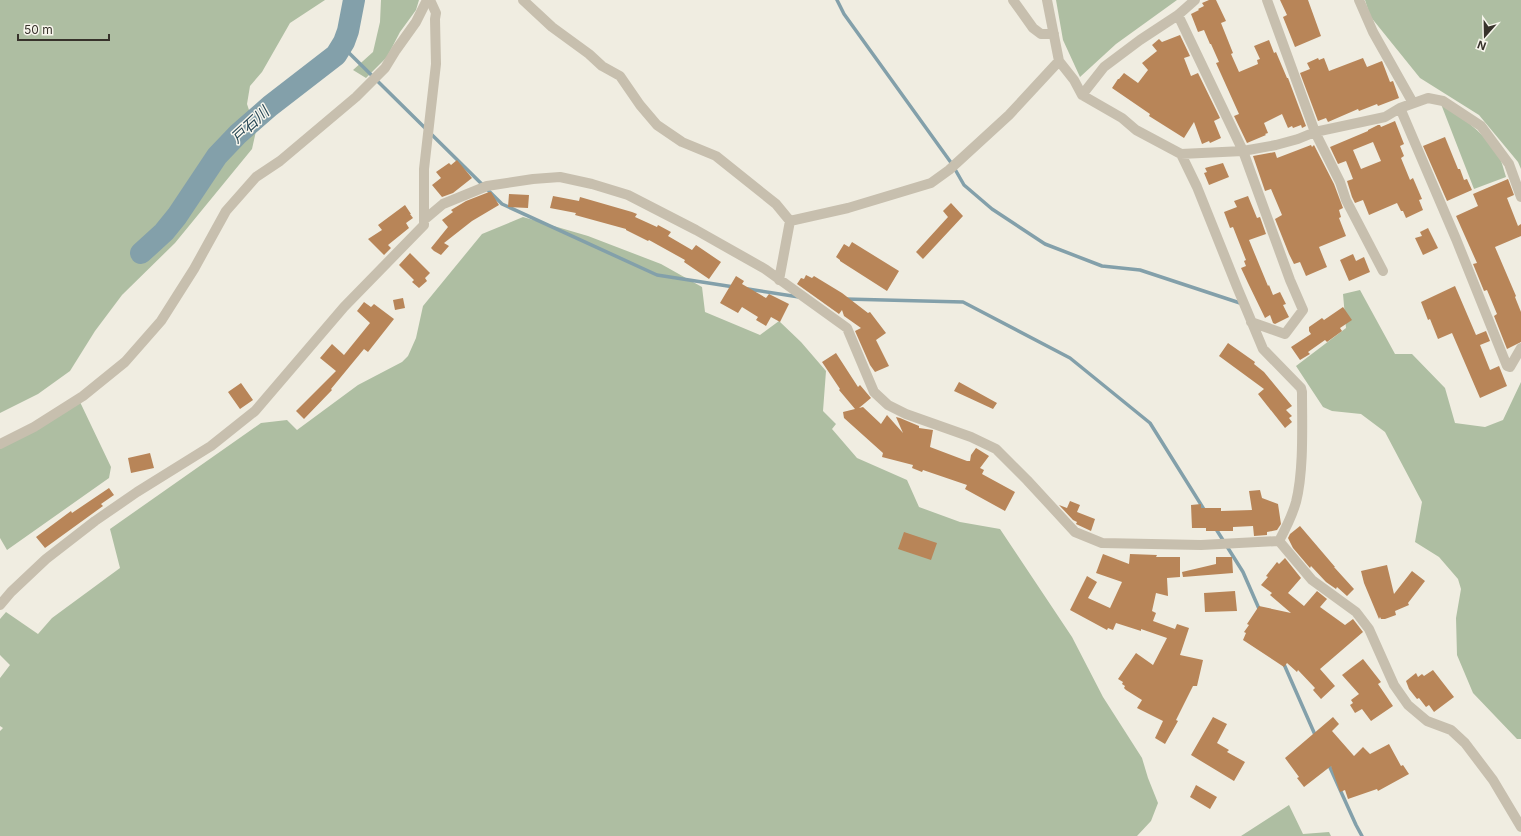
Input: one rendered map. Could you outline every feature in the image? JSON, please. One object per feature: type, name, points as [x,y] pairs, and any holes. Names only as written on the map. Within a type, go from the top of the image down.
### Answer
[{"type":"street","points":[[0,444],[34,427],[83,396],[125,362],[161,321],[194,270],[226,211],[256,177],[280,161],[356,97],[385,68],[416,22],[427,0]]},
{"type":"street","points":[[0,605],[11,592],[46,559],[95,521],[137,492],[211,446],[255,411],[344,307],[424,225],[424,170],[436,64],[436,13],[430,0]]},
{"type":"street","points":[[522,0],[552,27],[589,54],[602,66],[620,76],[640,105],[657,125],[682,142],[716,156],[776,204],[790,221]]},
{"type":"street","points":[[1013,0],[1033,28],[1041,34],[1054,34]]},
{"type":"street","points":[[1047,0],[1059,61],[1074,80],[1082,95],[1122,118],[1136,130],[1181,154],[1243,151],[1276,145],[1298,139],[1315,132],[1385,117],[1400,108],[1428,98],[1443,101],[1481,126],[1509,164],[1521,197]]},
{"type":"street","points":[[1082,95],[1104,67],[1140,40],[1178,16],[1195,0]]},
{"type":"street","points":[[1267,0],[1315,132],[1340,182],[1346,200],[1382,271]]},
{"type":"street","points":[[1359,0],[1373,32],[1413,103]]},
{"type":"street","points":[[1178,16],[1243,151],[1290,280],[1303,310],[1285,334],[1251,322]]},
{"type":"street","points":[[790,221],[848,208],[931,183],[949,170],[1009,115],[1059,61]]},
{"type":"street","points":[[1400,108],[1456,239],[1507,366],[1510,367],[1521,348]]},
{"type":"street","points":[[1181,154],[1197,187],[1263,349],[1301,388],[1299,485],[1296,502],[1279,541]]},
{"type":"street","points":[[424,220],[443,204],[487,186],[533,178],[560,177],[592,184],[628,195],[696,230],[765,269],[847,328],[874,392],[888,405],[906,414],[971,437],[996,450],[1027,480],[1075,532],[1102,543],[1201,545],[1279,541]]},
{"type":"street","points":[[779,280],[790,221]]},
{"type":"street","points":[[1279,541],[1312,580],[1356,612],[1369,629],[1394,685],[1408,705],[1427,721],[1451,730],[1465,743],[1493,780],[1521,827]]},
{"type":"green space","points":[[0,0],[325,0],[290,23],[262,72],[250,86],[247,104],[256,131],[252,149],[175,243],[122,295],[95,331],[70,371],[38,394],[0,413]]},
{"type":"green space","points":[[381,0],[419,0],[416,10],[400,32],[387,57],[366,78],[353,70],[373,52],[380,22]]},
{"type":"green space","points":[[1056,0],[1177,0],[1116,44],[1080,77],[1063,40]]},
{"type":"green space","points":[[1365,0],[1521,0],[1521,169],[1518,162],[1479,115],[1420,78],[1370,16]]},
{"type":"green space","points":[[1441,104],[1464,119],[1489,142],[1499,156],[1506,177],[1474,189]]},
{"type":"green space","points":[[523,217],[588,236],[661,264],[702,287],[705,312],[760,335],[779,321],[801,342],[826,371],[823,411],[836,424],[832,429],[857,458],[907,480],[919,507],[960,522],[1000,529],[1072,637],[1103,697],[1142,758],[1158,803],[1151,821],[1137,836],[0,836],[0,731],[3,728],[0,726],[0,678],[10,665],[0,655],[0,619],[6,612],[38,634],[52,618],[120,568],[110,529],[261,423],[287,420],[297,430],[358,385],[402,362],[408,356],[416,338],[423,306],[482,234]]},
{"type":"green space","points":[[1360,290],[1395,354],[1412,354],[1445,388],[1455,423],[1485,427],[1503,420],[1521,382],[1521,739],[1517,739],[1473,693],[1457,655],[1456,618],[1461,589],[1458,579],[1439,557],[1415,542],[1422,502],[1385,432],[1361,414],[1332,411],[1323,407],[1296,366],[1346,328],[1343,294]]},
{"type":"green space","points":[[80,402],[111,467],[109,478],[7,550],[0,538],[0,448]]},
{"type":"green space","points":[[1289,805],[1303,834],[1329,832],[1331,836],[1241,836]]},
{"type":"building","points":[[1209,0],[1216,0],[1226,21],[1221,23],[1233,53],[1231,54],[1239,72],[1258,64],[1257,60],[1260,59],[1254,46],[1269,40],[1274,53],[1276,52],[1288,78],[1306,126],[1302,128],[1301,125],[1293,128],[1292,126],[1288,128],[1282,114],[1264,123],[1268,133],[1265,134],[1266,135],[1247,143],[1234,116],[1239,114],[1216,63],[1219,62],[1204,30],[1198,32],[1191,14],[1204,6],[1202,3]]},
{"type":"building","points":[[1280,0],[1308,0],[1321,36],[1295,47],[1283,17],[1287,15]]},
{"type":"building","points":[[1180,35],[1190,56],[1184,58],[1191,76],[1198,73],[1220,118],[1214,121],[1221,138],[1210,143],[1209,141],[1202,144],[1194,122],[1184,138],[1149,116],[1150,114],[1112,88],[1124,73],[1138,83],[1148,70],[1142,63],[1157,51],[1152,45],[1159,39],[1162,42]]},
{"type":"building","points":[[1318,58],[1319,60],[1324,58],[1329,71],[1363,58],[1367,67],[1382,61],[1390,82],[1393,81],[1399,98],[1378,106],[1377,104],[1359,111],[1358,109],[1328,122],[1326,118],[1318,121],[1300,73],[1310,69],[1307,63]]},
{"type":"building","points":[[1395,121],[1404,144],[1400,146],[1404,156],[1401,158],[1410,180],[1413,178],[1422,199],[1419,200],[1423,210],[1406,218],[1397,203],[1369,215],[1363,200],[1355,203],[1347,181],[1353,179],[1346,161],[1338,164],[1330,147],[1368,131],[1378,125],[1381,127]],"holes":[[[1373,142],[1381,161],[1361,169],[1353,150]]]},
{"type":"building","points":[[1445,137],[1458,169],[1460,169],[1464,180],[1467,179],[1472,190],[1447,201],[1423,146]]},
{"type":"building","points":[[1311,145],[1312,147],[1314,145],[1334,184],[1343,208],[1339,210],[1341,217],[1339,218],[1346,236],[1319,247],[1327,267],[1306,276],[1300,262],[1294,264],[1289,254],[1275,219],[1282,215],[1271,189],[1265,191],[1253,156],[1275,152],[1277,158]]},
{"type":"building","points":[[457,160],[472,178],[453,193],[442,197],[432,185],[441,178],[436,172],[449,163],[451,165]]},
{"type":"building","points":[[1223,163],[1229,177],[1209,185],[1204,173],[1207,172],[1205,168]]},
{"type":"building","points":[[1508,179],[1514,195],[1507,198],[1518,226],[1521,224],[1521,236],[1495,247],[1516,296],[1515,297],[1521,312],[1521,342],[1507,349],[1494,316],[1497,314],[1487,290],[1484,291],[1473,264],[1477,263],[1456,216],[1478,206],[1473,194]]},
{"type":"building","points":[[491,192],[499,205],[472,221],[444,243],[449,246],[441,255],[434,251],[431,248],[448,227],[442,220],[453,212],[451,210],[466,201]]},
{"type":"building","points":[[509,194],[529,195],[528,208],[508,207]]},
{"type":"building","points":[[553,196],[579,201],[580,197],[632,212],[637,214],[635,217],[657,227],[658,225],[671,232],[668,236],[692,250],[696,245],[721,262],[709,279],[684,262],[685,260],[626,229],[575,215],[576,213],[550,208]]},
{"type":"building","points":[[1248,196],[1257,218],[1260,217],[1266,234],[1249,240],[1268,286],[1269,285],[1273,295],[1280,292],[1286,304],[1283,305],[1289,317],[1275,324],[1273,323],[1270,315],[1265,318],[1241,268],[1246,266],[1244,261],[1246,260],[1233,227],[1230,228],[1224,212],[1237,207],[1234,201]]},
{"type":"building","points":[[951,203],[963,216],[923,259],[916,252],[948,217],[943,211]]},
{"type":"building","points":[[405,205],[413,218],[406,223],[409,228],[388,245],[391,248],[384,255],[368,239],[382,230],[378,225]]},
{"type":"building","points":[[1428,228],[1438,248],[1423,255],[1415,238],[1422,236],[1420,232]]},
{"type":"building","points":[[852,242],[899,271],[887,291],[836,257],[844,244],[849,247]]},
{"type":"building","points":[[410,253],[430,273],[425,278],[427,281],[419,288],[412,282],[414,280],[399,265]]},
{"type":"building","points":[[1353,254],[1356,261],[1364,257],[1370,272],[1349,281],[1340,260]]},
{"type":"building","points":[[806,275],[812,278],[814,276],[842,293],[868,313],[870,312],[886,333],[876,340],[889,366],[875,372],[870,365],[855,331],[861,328],[844,316],[842,310],[839,314],[797,284],[801,278],[804,279]]},
{"type":"building","points":[[736,276],[744,281],[742,284],[766,298],[769,294],[789,304],[780,322],[771,317],[766,326],[756,320],[758,317],[742,307],[738,313],[720,303]]},
{"type":"building","points":[[1455,286],[1476,335],[1486,331],[1490,341],[1480,345],[1490,370],[1499,366],[1507,386],[1480,398],[1452,333],[1438,339],[1421,302]]},
{"type":"building","points":[[403,298],[405,308],[395,310],[393,300]]},
{"type":"building","points":[[364,302],[371,307],[374,304],[394,319],[368,352],[364,349],[331,389],[332,390],[304,419],[296,411],[336,371],[320,358],[332,344],[344,355],[370,323],[357,311]]},
{"type":"building","points":[[1343,307],[1352,320],[1340,328],[1342,331],[1327,342],[1325,340],[1308,352],[1310,354],[1300,360],[1291,347],[1311,334],[1309,327],[1322,318],[1324,320]]},
{"type":"building","points":[[1228,343],[1255,362],[1254,364],[1264,372],[1292,406],[1286,410],[1292,416],[1289,418],[1292,422],[1285,428],[1258,394],[1264,389],[1219,356]]},
{"type":"building","points":[[836,353],[858,387],[860,385],[871,398],[859,408],[863,407],[881,424],[887,415],[903,433],[896,417],[900,418],[919,426],[919,428],[933,430],[930,447],[967,461],[970,461],[971,455],[976,448],[989,456],[980,468],[984,470],[982,474],[1015,492],[1005,511],[965,489],[967,485],[923,470],[922,472],[912,468],[913,465],[882,457],[883,453],[844,418],[843,412],[855,409],[839,390],[840,389],[822,362]]},
{"type":"building","points":[[959,382],[997,403],[993,409],[954,391]]},
{"type":"building","points":[[241,383],[253,400],[240,409],[228,392]]},
{"type":"building","points":[[150,453],[154,468],[131,473],[128,458]]},
{"type":"building","points":[[109,488],[114,495],[101,504],[103,506],[45,548],[36,537],[71,511],[72,513]]},
{"type":"building","points":[[1260,490],[1262,498],[1278,504],[1281,524],[1277,530],[1267,532],[1267,535],[1254,536],[1253,526],[1233,527],[1233,531],[1206,531],[1206,528],[1192,528],[1191,505],[1201,504],[1201,508],[1221,508],[1221,511],[1252,510],[1249,491]]},
{"type":"building","points":[[1070,501],[1080,505],[1077,512],[1095,519],[1091,531],[1076,524],[1077,522],[1073,520],[1059,505],[1067,508]]},
{"type":"building","points":[[1300,526],[1354,589],[1347,596],[1337,587],[1336,589],[1326,582],[1311,566],[1310,568],[1293,548],[1288,538],[1290,534]]},
{"type":"building","points":[[904,532],[937,543],[931,560],[898,549]]},
{"type":"building","points":[[1103,554],[1129,564],[1130,554],[1157,555],[1156,557],[1180,557],[1180,577],[1167,578],[1168,596],[1156,593],[1152,611],[1156,613],[1153,621],[1175,629],[1177,624],[1189,628],[1180,655],[1203,660],[1197,686],[1193,686],[1176,720],[1178,721],[1165,744],[1155,738],[1163,721],[1137,708],[1142,700],[1126,690],[1124,688],[1125,686],[1122,684],[1123,682],[1118,679],[1136,653],[1153,665],[1167,638],[1141,629],[1141,631],[1116,623],[1113,630],[1108,628],[1107,630],[1070,610],[1087,576],[1097,582],[1088,598],[1110,608],[1122,582],[1096,573]]},
{"type":"building","points":[[1216,557],[1232,557],[1233,573],[1183,577],[1182,572],[1216,564]]},
{"type":"building","points":[[1285,558],[1301,578],[1288,593],[1304,606],[1317,591],[1327,599],[1320,607],[1345,625],[1353,619],[1363,632],[1320,669],[1335,686],[1321,699],[1313,690],[1315,688],[1298,670],[1297,672],[1287,663],[1284,667],[1243,640],[1246,633],[1244,632],[1249,625],[1247,624],[1259,606],[1291,613],[1270,595],[1272,593],[1261,585],[1277,562],[1279,564]]},
{"type":"building","points":[[1387,565],[1394,594],[1412,571],[1425,581],[1408,603],[1409,605],[1395,611],[1396,615],[1385,619],[1381,619],[1380,617],[1379,619],[1364,583],[1361,571]]},
{"type":"building","points":[[1235,591],[1237,611],[1205,612],[1204,593]]},
{"type":"building","points":[[1363,659],[1381,682],[1378,684],[1393,706],[1371,721],[1362,709],[1355,713],[1350,705],[1353,703],[1351,700],[1359,694],[1342,675]]},
{"type":"building","points":[[1433,670],[1454,697],[1434,712],[1429,705],[1426,707],[1419,698],[1417,699],[1409,689],[1406,681],[1416,673],[1418,677],[1422,674],[1424,676]]},
{"type":"building","points":[[1213,717],[1227,724],[1217,743],[1229,750],[1227,752],[1245,762],[1234,781],[1191,755]]},
{"type":"building","points":[[1333,717],[1339,724],[1332,731],[1354,756],[1363,747],[1370,754],[1389,744],[1401,766],[1403,765],[1409,774],[1378,791],[1377,789],[1348,799],[1345,790],[1340,792],[1331,766],[1304,787],[1297,778],[1299,777],[1285,758]]},
{"type":"building","points":[[1196,785],[1217,797],[1210,809],[1190,797]]},
{"type":"waterway","name":"戸石川","points":[[141,253],[164,232],[177,216],[217,156],[238,134],[270,106],[336,55],[344,42],[348,31],[354,0]]},
{"type":"waterway","points":[[837,0],[844,14],[952,164],[964,185],[992,209],[1045,244],[1102,266],[1140,270],[1243,304]]},
{"type":"waterway","points":[[342,46],[502,204],[657,275],[734,287]]},
{"type":"waterway","points":[[748,289],[799,297]]},
{"type":"waterway","points":[[845,299],[963,302],[1070,358],[1150,423],[1205,511]]},
{"type":"waterway","points":[[1216,529],[1243,572],[1260,611]]},
{"type":"waterway","points":[[1283,662],[1316,737]]},
{"type":"waterway","points":[[1328,763],[1362,836]]}]
